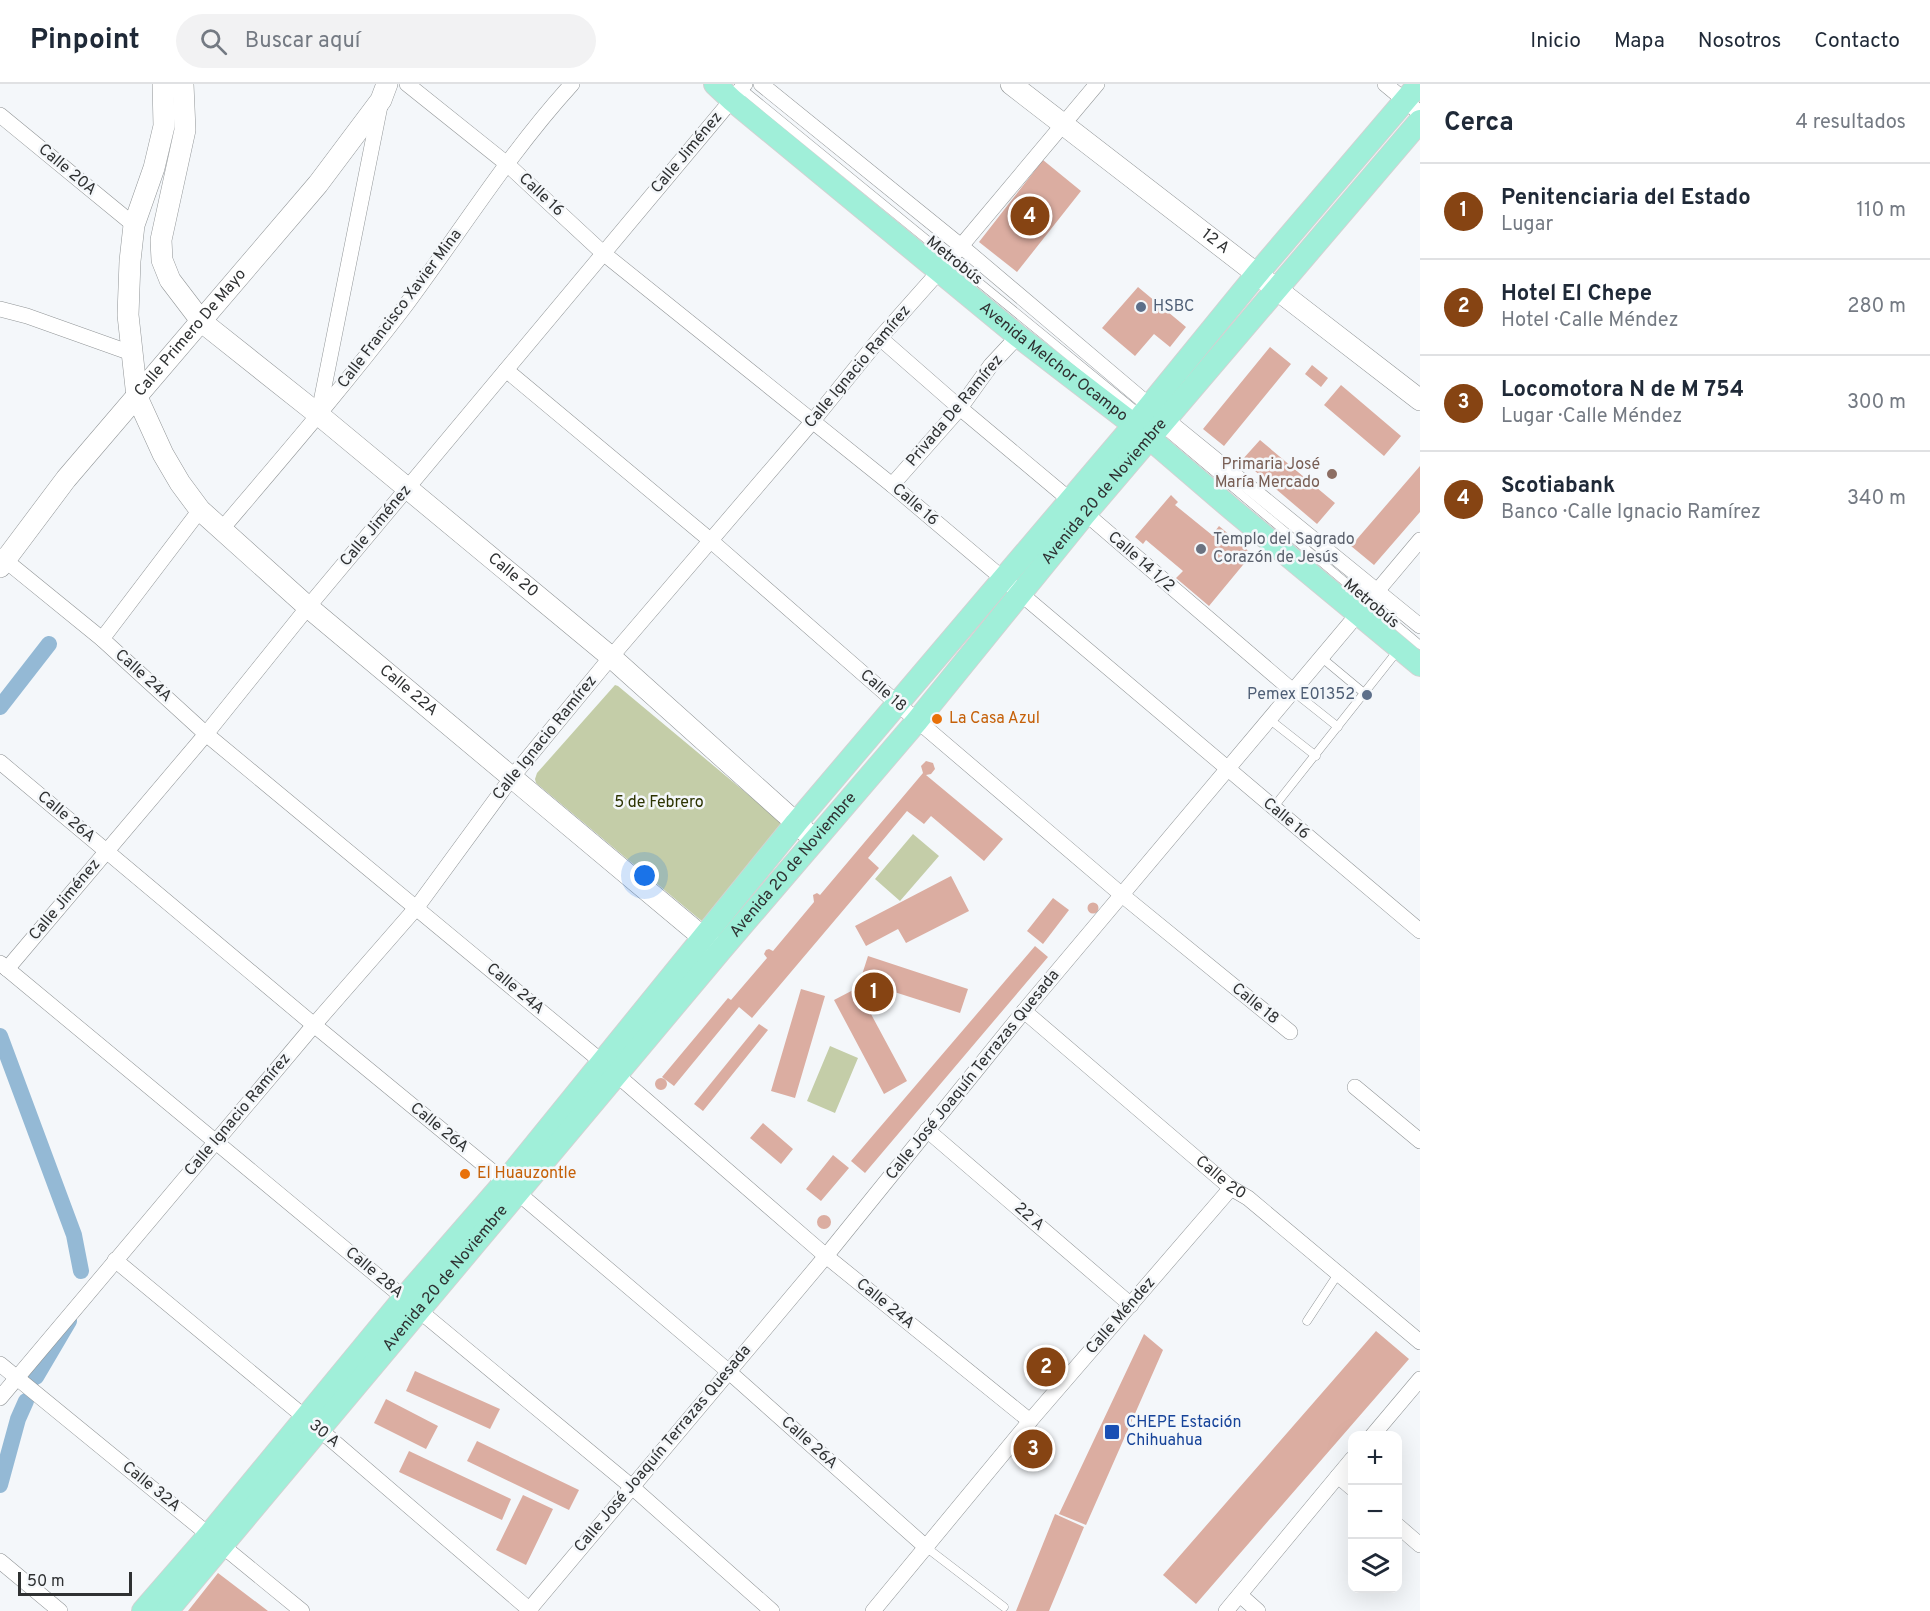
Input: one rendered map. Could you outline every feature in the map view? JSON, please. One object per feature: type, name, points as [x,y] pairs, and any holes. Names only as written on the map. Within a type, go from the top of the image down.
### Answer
[{"type":"main road","name":"Calle 22A","points":[[163,84],[164,126],[154,168],[134,225],[128,315],[137,397],[163,454],[180,483],[200,510],[308,607],[513,776],[712,945]]},
{"type":"main road","name":"Calle 20","points":[[183,84],[185,130],[161,240],[162,260],[170,280],[201,322],[319,415],[612,657],[814,839]]},
{"type":"main road","name":"Avenida Melchor Ocampo","points":[[715,84],[738,89],[945,265],[1018,336],[1150,422],[1368,603],[1410,647],[1420,665]]},
{"type":"main road","name":"12 A","points":[[1011,84],[1420,400]]},
{"type":"main road","name":"Calle Primero De Mayo","points":[[2,562],[66,479],[318,184],[384,92]]},
{"type":"main road","name":"Avenida 20 de Noviembre","points":[[1150,422],[1257,274],[1415,99]]},
{"type":"main road","name":"Avenida 20 de Noviembre","points":[[712,945],[796,823],[899,705],[1011,587],[1150,422],[1276,290],[1420,121]]},
{"type":"main road","name":"Avenida 20 de Noviembre","points":[[167,1611],[216,1540],[712,945],[814,839],[917,721],[1011,587]]},
{"type":"main road","name":"Avenida 20 de Noviembre","points":[[143,1611],[216,1540]]},
{"type":"street","name":"Calle 16","points":[[407,84],[507,164],[603,253],[892,485],[1420,931]]},
{"type":"street","name":"Avenida Melchor Ocampo","points":[[761,84],[961,246],[1150,422],[1368,603],[1420,626]]},
{"type":"street","name":"Calle Ignacio Ramírez","points":[[0,1398],[314,1025],[417,907],[513,776],[812,422],[880,338],[945,265],[1097,84]]},
{"type":"street","points":[[1385,84],[1415,99]]},
{"type":"street","name":"Calle Francisco Xavier Mina","points":[[221,530],[319,415],[402,309],[507,164],[570,86]]},
{"type":"street","name":"Calle Jiménez","points":[[4,966],[206,734],[308,607],[738,89]]},
{"type":"street","name":"Calle Primero De Mayo","points":[[319,415],[384,92]]},
{"type":"street","name":"Calle 20A","points":[[0,115],[134,225]]},
{"type":"street","points":[[0,309],[131,352]]},
{"type":"street","name":"Privada De Ramírez","points":[[892,485],[960,408],[991,365],[1018,336]]},
{"type":"street","name":"Calle 14 1/2","points":[[880,338],[1294,692]]},
{"type":"street","name":"Calle 18","points":[[507,370],[710,540],[917,721],[1122,895],[1290,1032]]},
{"type":"street","points":[[102,639],[200,510]]},
{"type":"street","name":"Calle José Joaquín Terrazas Quesada","points":[[529,1611],[826,1256],[1024,1011],[1420,540]]},
{"type":"street","name":"Calle 24A","points":[[2,562],[102,639],[206,734],[610,1069],[826,1256],[1030,1421]]},
{"type":"street","name":"Calle 26A","points":[[0,762],[728,1371],[927,1548]]},
{"type":"street","name":"Calle 28A","points":[[4,966],[632,1487],[772,1611]]},
{"type":"street","name":"Calle 20","points":[[1024,1011],[1231,1188],[1248,1198],[1420,1342]]},
{"type":"street","points":[[1354,1087],[1420,1142]]},
{"type":"street","name":"22 A","points":[[927,1130],[1131,1305]]},
{"type":"street","name":"Calle Méndez","points":[[873,1611],[1030,1421],[1231,1188]]},
{"type":"street","name":"30 A","points":[[115,1260],[312,1423],[529,1611]]},
{"type":"street","name":"Calle 32A","points":[[0,1364],[302,1611]]},
{"type":"street","points":[[1376,1431],[1420,1379]]},
{"type":"street","points":[[1226,1611],[1348,1465]]},
{"type":"street","points":[[1338,1476],[1349,1485]]},
{"type":"street","points":[[1402,1529],[1420,1545]]},
{"type":"street","points":[[0,1561],[60,1611]]},
{"type":"street","points":[[1240,1595],[1258,1611]]},
{"type":"lane","name":"Metrobús","points":[[945,265],[1150,422]]},
{"type":"lane","points":[[1273,808],[1364,693],[1410,647]]},
{"type":"lane","points":[[1322,658],[1364,693]]},
{"type":"lane","points":[[1294,692],[1338,727]]},
{"type":"lane","points":[[1269,719],[1316,756]]},
{"type":"lane","points":[[1307,1321],[1338,1274]]},
{"type":"lane","points":[[927,1548],[1004,1607]]},
{"type":"green space","name":"5 de Febrero","points":[[615,685],[780,821],[783,826],[702,921],[536,783],[537,773]]},
{"type":"green space","points":[[913,834],[939,856],[900,901],[875,879]]},
{"type":"green space","points":[[830,1046],[858,1058],[835,1113],[807,1101]]},
{"type":"building","points":[[1043,160],[1081,191],[1017,272],[979,242]]},
{"type":"building","name":"HSBC","points":[[1138,287],[1186,327],[1170,347],[1154,334],[1135,356],[1102,328]]},
{"type":"building","points":[[1270,347],[1291,364],[1224,446],[1203,429]]},
{"type":"building","points":[[1312,365],[1328,378],[1321,387],[1305,374]]},
{"type":"building","points":[[1341,385],[1401,436],[1384,456],[1324,405]]},
{"type":"building","points":[[1260,440],[1335,503],[1317,524],[1242,460]]},
{"type":"building","points":[[1420,466],[1420,512],[1374,565],[1351,546]]},
{"type":"building","name":"Templo del Sagrado Corazón de Jesús","points":[[1171,495],[1178,502],[1175,505],[1212,535],[1219,526],[1252,554],[1209,606],[1176,578],[1183,571],[1146,540],[1143,544],[1135,537]]},
{"type":"building","points":[[926,761],[933,763],[935,769],[931,774],[926,775],[1003,839],[984,861],[931,816],[924,824],[907,811],[868,858],[879,868],[752,1018],[739,1007],[674,1086],[662,1077],[728,998],[731,1000],[767,958],[764,954],[766,950],[773,951],[814,902],[813,895],[817,893],[820,895],[923,773],[921,766]]},
{"type":"building","points":[[951,876],[969,911],[906,943],[898,929],[866,946],[855,926]]},
{"type":"building","points":[[1053,898],[1069,910],[1043,944],[1027,931]]},
{"type":"building","points":[[1093,902],[1099,908],[1093,914],[1087,908]]},
{"type":"building","points":[[1035,946],[1048,957],[865,1173],[851,1161]]},
{"type":"building","points":[[868,956],[968,989],[960,1013],[860,981]]},
{"type":"building","points":[[857,988],[907,1081],[884,1094],[834,1000]]},
{"type":"building","points":[[801,989],[825,996],[795,1098],[771,1091]]},
{"type":"building","points":[[759,1024],[768,1030],[703,1111],[694,1104]]},
{"type":"building","points":[[663,1078],[666,1079],[666,1089],[659,1090],[656,1089],[655,1082],[656,1079]]},
{"type":"building","points":[[763,1123],[793,1149],[781,1164],[750,1138]]},
{"type":"building","points":[[833,1155],[849,1168],[821,1201],[806,1189]]},
{"type":"building","points":[[824,1215],[829,1217],[831,1222],[829,1227],[824,1229],[819,1227],[817,1222],[819,1217]]},
{"type":"building","points":[[1376,1331],[1409,1359],[1196,1604],[1163,1575]]},
{"type":"building","name":"CHEPE Estación Chihuahua","points":[[1144,1334],[1163,1350],[1086,1525],[1059,1514]]},
{"type":"building","points":[[415,1371],[500,1409],[490,1429],[406,1391]]},
{"type":"building","points":[[386,1399],[438,1426],[426,1449],[374,1423]]},
{"type":"building","points":[[477,1441],[579,1490],[569,1510],[467,1461]]},
{"type":"building","points":[[409,1451],[511,1499],[502,1520],[399,1472]]},
{"type":"building","points":[[523,1495],[553,1509],[526,1565],[496,1550]]},
{"type":"building","points":[[1055,1514],[1084,1527],[1049,1611],[1016,1611]]},
{"type":"building","points":[[218,1573],[268,1611],[188,1611]]},
{"type":"waterway","points":[[0,707],[49,644]]},
{"type":"waterway","points":[[0,1036],[74,1235],[81,1271]]},
{"type":"waterway","points":[[36,1377],[69,1321]]},
{"type":"waterway","points":[[0,1485],[18,1419],[26,1401]]},
{"type":"place","name":"Scotiabank","points":[[1030,216]]},
{"type":"place","name":"HSBC","points":[[1141,307]]},
{"type":"place","name":"Primaria José María Mercado","points":[[1332,474]]},
{"type":"place","name":"Templo del Sagrado Corazón de Jesús","points":[[1201,549]]},
{"type":"place","name":"Pemex E01352","points":[[1367,695]]},
{"type":"place","name":"La Casa Azul","points":[[937,719]]},
{"type":"place","name":"Penitenciaria del Estado","points":[[874,992]]},
{"type":"place","name":"El Huauzontle","points":[[465,1174]]},
{"type":"place","name":"Hotel El Chepe","points":[[1046,1367]]},
{"type":"place","name":"CHEPE Estación Chihuahua","points":[[1112,1432]]},
{"type":"place","name":"Locomotora N de M 754","points":[[1033,1449]]}]
